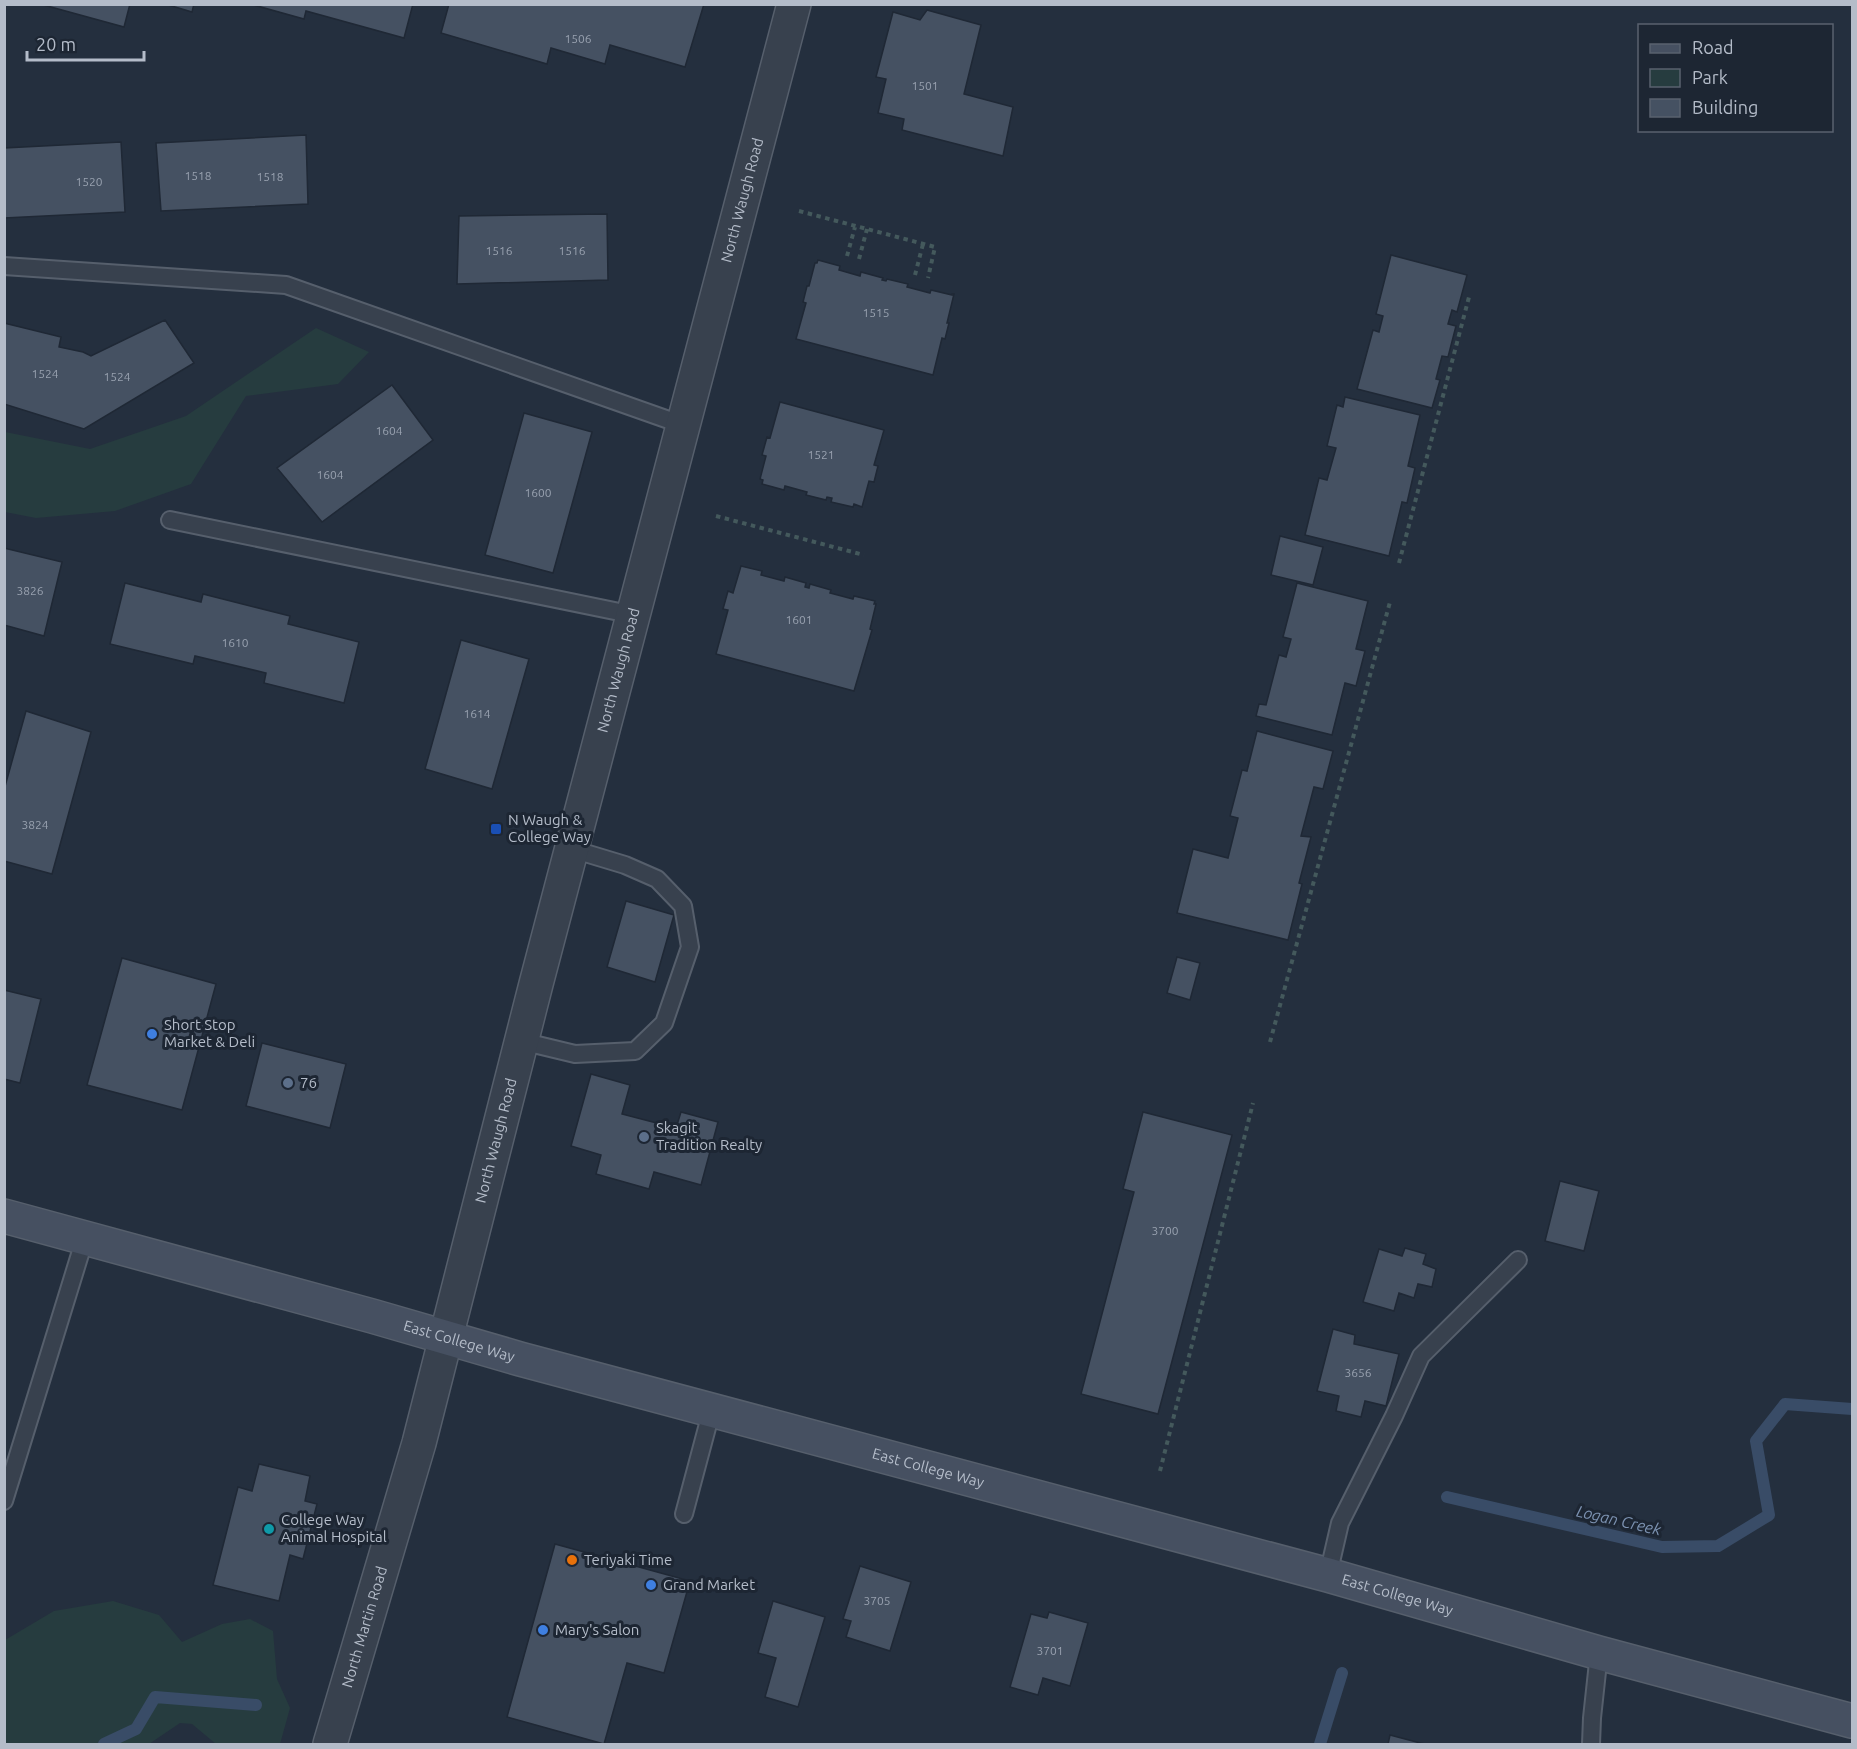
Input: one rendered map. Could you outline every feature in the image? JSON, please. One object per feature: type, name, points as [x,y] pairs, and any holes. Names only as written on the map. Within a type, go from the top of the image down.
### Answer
[{"type":"main road","name":"East College Way","points":[[4,1216],[520,1359],[1328,1575],[1599,1653],[1852,1721]]},
{"type":"street","name":"North Waugh Road","points":[[445,1337],[794,4]]},
{"type":"street","name":"North Martin Road","points":[[330,1744],[419,1443],[445,1337]]},
{"type":"lane","points":[[4,266],[286,285],[683,425]]},
{"type":"lane","points":[[170,520],[633,615]]},
{"type":"lane","points":[[521,1041],[575,1054],[635,1051],[664,1023],[690,948],[683,906],[657,879],[625,865],[572,849]]},
{"type":"lane","points":[[4,1501],[85,1238]]},
{"type":"lane","points":[[1328,1575],[1340,1523],[1394,1416],[1421,1356],[1518,1260]]},
{"type":"lane","points":[[684,1514],[712,1409]]},
{"type":"lane","points":[[1591,1744],[1599,1653]]},
{"type":"path","points":[[799,211],[935,247],[928,278]]},
{"type":"path","points":[[847,256],[855,227]]},
{"type":"path","points":[[859,259],[867,229]]},
{"type":"path","points":[[915,275],[923,244]]},
{"type":"path","points":[[1399,563],[1469,297]]},
{"type":"path","points":[[716,516],[864,555]]},
{"type":"path","points":[[1270,1042],[1390,602]]},
{"type":"path","points":[[1160,1471],[1253,1103]]},
{"type":"green space","points":[[316,328],[369,352],[338,384],[246,396],[191,484],[115,511],[36,518],[5,512],[5,432],[90,449],[186,416]]},
{"type":"green space","points":[[113,1601],[159,1615],[182,1642],[222,1624],[250,1619],[273,1631],[277,1679],[290,1708],[280,1744],[216,1744],[192,1724],[180,1723],[149,1744],[5,1744],[5,1640],[54,1611]]},
{"type":"building","points":[[40,4],[130,4],[124,27]]},
{"type":"building","points":[[165,4],[194,4],[192,12]]},
{"type":"building","points":[[250,4],[413,4],[404,38],[306,11],[304,19]]},
{"type":"building","points":[[449,4],[704,4],[685,67],[610,45],[605,64],[551,48],[547,64],[441,33]]},
{"type":"building","points":[[927,10],[981,25],[964,94],[1013,107],[1003,156],[902,130],[904,119],[878,113],[886,79],[876,77],[893,12],[920,20]]},
{"type":"building","points":[[306,135],[308,204],[161,211],[156,143]]},
{"type":"building","points":[[121,142],[125,212],[4,218],[4,148]]},
{"type":"building","points":[[607,214],[608,280],[457,284],[459,216]]},
{"type":"building","points":[[1391,255],[1467,275],[1457,312],[1452,310],[1448,324],[1456,326],[1448,357],[1442,356],[1436,379],[1440,380],[1432,408],[1357,389],[1373,330],[1379,332],[1383,316],[1376,314]]},
{"type":"building","points":[[818,260],[840,266],[839,270],[860,276],[861,272],[883,278],[882,280],[908,284],[907,287],[930,293],[931,290],[954,294],[945,339],[942,338],[933,375],[796,339],[806,303],[803,302],[807,286],[809,286],[815,263]]},
{"type":"building","points":[[165,320],[194,363],[84,429],[4,404],[4,323],[61,337],[59,347],[91,356]]},
{"type":"building","points":[[392,385],[433,440],[322,522],[277,468]]},
{"type":"building","points":[[1345,397],[1420,415],[1408,466],[1415,468],[1407,503],[1402,502],[1389,556],[1305,535],[1319,478],[1327,480],[1336,448],[1327,446],[1337,405],[1343,407]]},
{"type":"building","points":[[780,402],[884,430],[874,465],[878,466],[874,482],[869,481],[862,507],[831,502],[832,498],[827,497],[826,500],[806,495],[807,492],[785,486],[784,490],[762,484],[763,480],[760,479],[766,456],[762,455],[767,437],[770,438]]},
{"type":"building","points":[[524,413],[592,432],[553,573],[485,555]]},
{"type":"building","points":[[1280,536],[1323,547],[1313,585],[1271,575]]},
{"type":"building","points":[[4,548],[62,562],[44,636],[4,625]]},
{"type":"building","points":[[741,566],[762,571],[761,575],[784,581],[785,577],[806,583],[805,587],[809,588],[810,584],[831,590],[830,593],[853,599],[854,596],[875,601],[870,629],[872,630],[854,691],[716,654],[728,610],[723,609],[728,591],[733,593]]},
{"type":"building","points":[[125,583],[201,602],[203,594],[290,616],[288,624],[359,642],[344,703],[264,683],[266,673],[195,656],[193,664],[110,644]]},
{"type":"building","points":[[1297,583],[1368,601],[1356,649],[1365,651],[1356,686],[1345,683],[1332,735],[1256,716],[1259,704],[1266,705],[1279,655],[1286,657],[1291,639],[1283,637]]},
{"type":"building","points":[[461,640],[529,659],[492,789],[425,769]]},
{"type":"building","points":[[26,711],[91,732],[52,874],[4,861],[4,790]]},
{"type":"building","points":[[1257,731],[1333,751],[1323,789],[1314,787],[1301,836],[1311,837],[1288,940],[1177,913],[1193,849],[1228,858],[1238,818],[1230,816],[1242,770],[1247,771]]},
{"type":"building","points":[[626,901],[674,915],[655,982],[607,967]]},
{"type":"building","points":[[1177,957],[1200,963],[1190,1000],[1167,993]]},
{"type":"building","name":"Short Stop Market & Deli","points":[[122,958],[216,984],[182,1110],[87,1085]]},
{"type":"building","points":[[4,990],[41,999],[20,1083],[4,1079]]},
{"type":"building","points":[[262,1043],[346,1064],[330,1128],[246,1106]]},
{"type":"building","name":"Skagit Tradition Realty","points":[[591,1074],[630,1085],[622,1114],[676,1128],[681,1112],[718,1122],[701,1185],[654,1172],[649,1189],[596,1174],[601,1155],[571,1146]]},
{"type":"building","points":[[1143,1112],[1232,1135],[1158,1414],[1081,1394],[1134,1192],[1123,1189]]},
{"type":"building","points":[[1560,1181],[1599,1191],[1584,1251],[1545,1241]]},
{"type":"building","points":[[1405,1248],[1426,1254],[1423,1264],[1436,1269],[1432,1287],[1418,1284],[1414,1298],[1399,1293],[1394,1311],[1363,1302],[1379,1249],[1402,1256]]},
{"type":"building","points":[[1333,1329],[1355,1335],[1354,1344],[1399,1354],[1386,1406],[1365,1401],[1361,1417],[1336,1411],[1339,1396],[1317,1391]]},
{"type":"building","name":"College Way Animal Hospital","points":[[259,1464],[310,1476],[305,1501],[317,1504],[303,1559],[290,1555],[279,1601],[213,1585],[238,1487],[252,1491]]},
{"type":"building","points":[[555,1544],[690,1581],[664,1673],[627,1663],[604,1744],[507,1717]]},
{"type":"building","points":[[860,1566],[911,1582],[890,1651],[846,1637],[851,1621],[843,1619]]},
{"type":"building","points":[[773,1601],[825,1617],[798,1707],[765,1697],[776,1658],[758,1653]]},
{"type":"building","points":[[1049,1612],[1088,1623],[1070,1686],[1043,1678],[1038,1695],[1010,1687],[1031,1614],[1047,1618]]},
{"type":"building","points":[[1390,1735],[1424,1744],[1388,1744]]},
{"type":"waterway","name":"Logan Creek","points":[[1447,1497],[1662,1547],[1718,1546],[1769,1515],[1756,1441],[1785,1404],[1852,1409]]},
{"type":"waterway","name":"Logan Creek","points":[[1320,1744],[1342,1673]]},
{"type":"waterway","name":"Logan Creek","points":[[104,1744],[136,1729],[155,1697],[256,1705]]},
{"type":"place","name":"N Waugh & College Way","points":[[496,829]]},
{"type":"place","name":"Short Stop Market & Deli","points":[[152,1034]]},
{"type":"place","name":"76","points":[[288,1083]]},
{"type":"place","name":"Skagit Tradition Realty","points":[[644,1137]]},
{"type":"place","name":"College Way Animal Hospital","points":[[269,1529]]},
{"type":"place","name":"Teriyaki Time","points":[[572,1560]]},
{"type":"place","name":"Grand Market","points":[[651,1585]]},
{"type":"place","name":"Mary's Salon","points":[[543,1630]]}]
